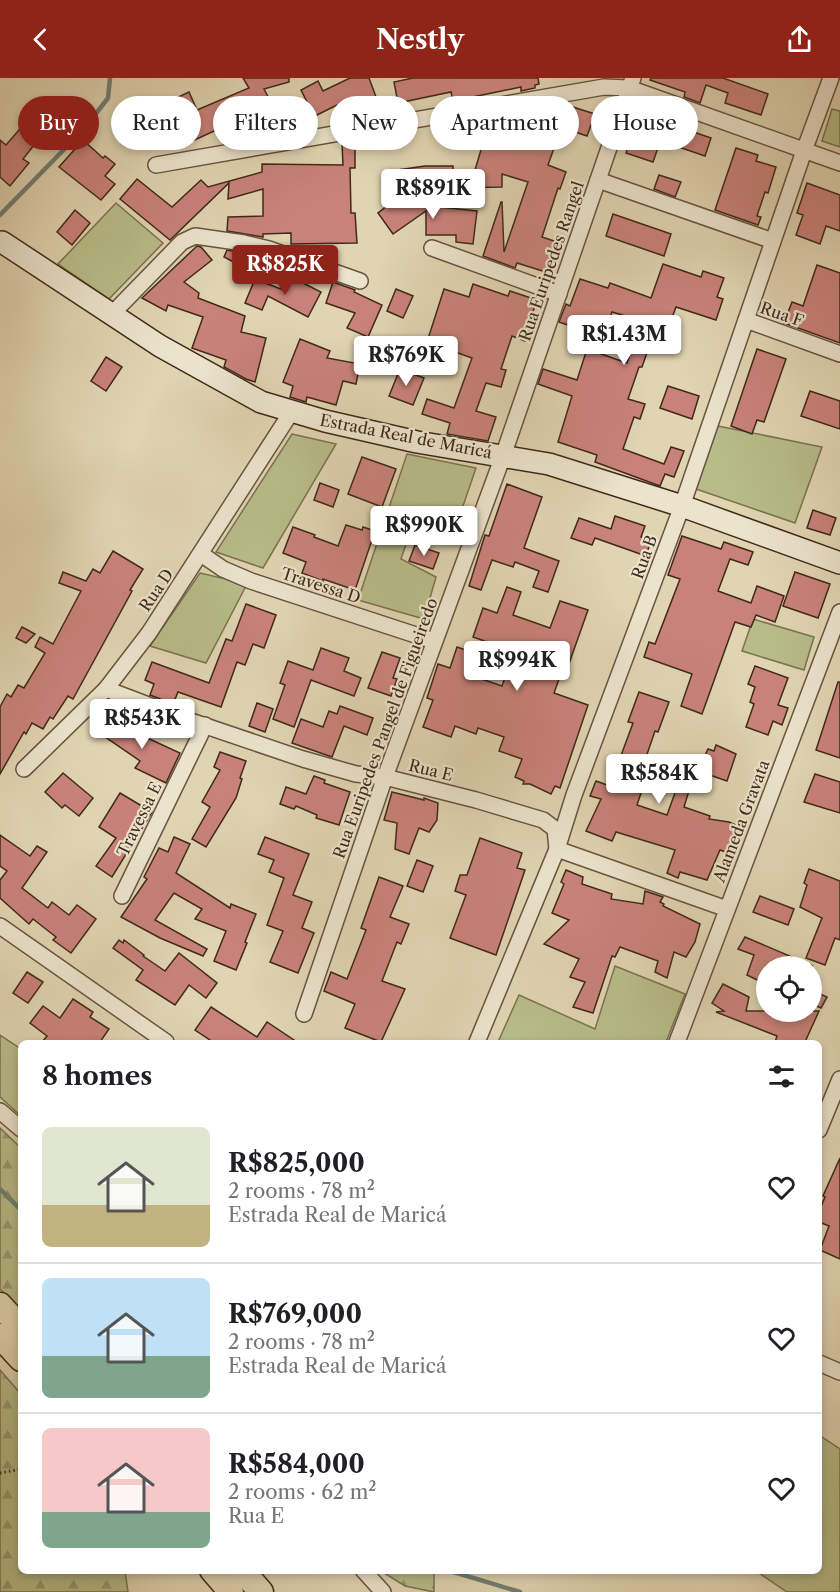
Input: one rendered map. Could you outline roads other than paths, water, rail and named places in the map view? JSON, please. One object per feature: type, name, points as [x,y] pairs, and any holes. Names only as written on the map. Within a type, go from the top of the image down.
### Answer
[{"type":"main road","name":"Estrada Real de Maricá","points":[[2,242],[111,315],[261,402],[325,421],[417,442],[549,464],[682,506],[840,563]]},
{"type":"main road","points":[[0,1305],[18,1325]]},
{"type":"main road","points":[[0,1336],[18,1356]]},
{"type":"main road","points":[[215,1574],[231,1592]]},
{"type":"main road","points":[[245,1574],[261,1592]]},
{"type":"street","name":"Rua B","points":[[478,1040],[557,849],[574,795],[682,506],[831,78]]},
{"type":"street","points":[[156,165],[631,83],[840,163]]},
{"type":"street","name":"Rua Euripedes Rangel","points":[[503,456],[631,83]]},
{"type":"street","points":[[598,180],[773,241]]},
{"type":"street","points":[[111,315],[182,242],[195,237],[244,243],[269,249],[360,280]]},
{"type":"street","points":[[432,248],[559,294]]},
{"type":"street","name":"Rua F","points":[[746,320],[840,354]]},
{"type":"street","name":"Rua D","points":[[24,769],[106,689],[149,633],[292,411]]},
{"type":"street","name":"Rua Euripedes Pangel de Figueiredo","points":[[304,1014],[385,777],[503,456]]},
{"type":"street","name":"Travessa D","points":[[201,555],[223,569],[251,581],[434,641]]},
{"type":"street","name":"Alameda Gravata","points":[[678,1040],[840,612]]},
{"type":"street","name":"Rua E","points":[[106,689],[303,759],[356,774],[385,777],[476,800],[543,820],[555,829],[557,849]]},
{"type":"street","name":"Travessa E","points":[[122,896],[205,725]]},
{"type":"street","points":[[557,849],[727,909]]},
{"type":"street","points":[[0,926],[163,1040]]},
{"type":"street","points":[[822,1123],[840,1079]]},
{"type":"street","points":[[0,1111],[18,1126]]},
{"type":"street","points":[[822,1364],[840,1372]]},
{"type":"street","points":[[367,1574],[383,1592]]},
{"type":"waterway","points":[[0,215],[84,129],[108,98],[110,78]]},
{"type":"waterway","points":[[0,1189],[18,1207]]},
{"type":"waterway","points":[[460,1574],[520,1592]]}]
